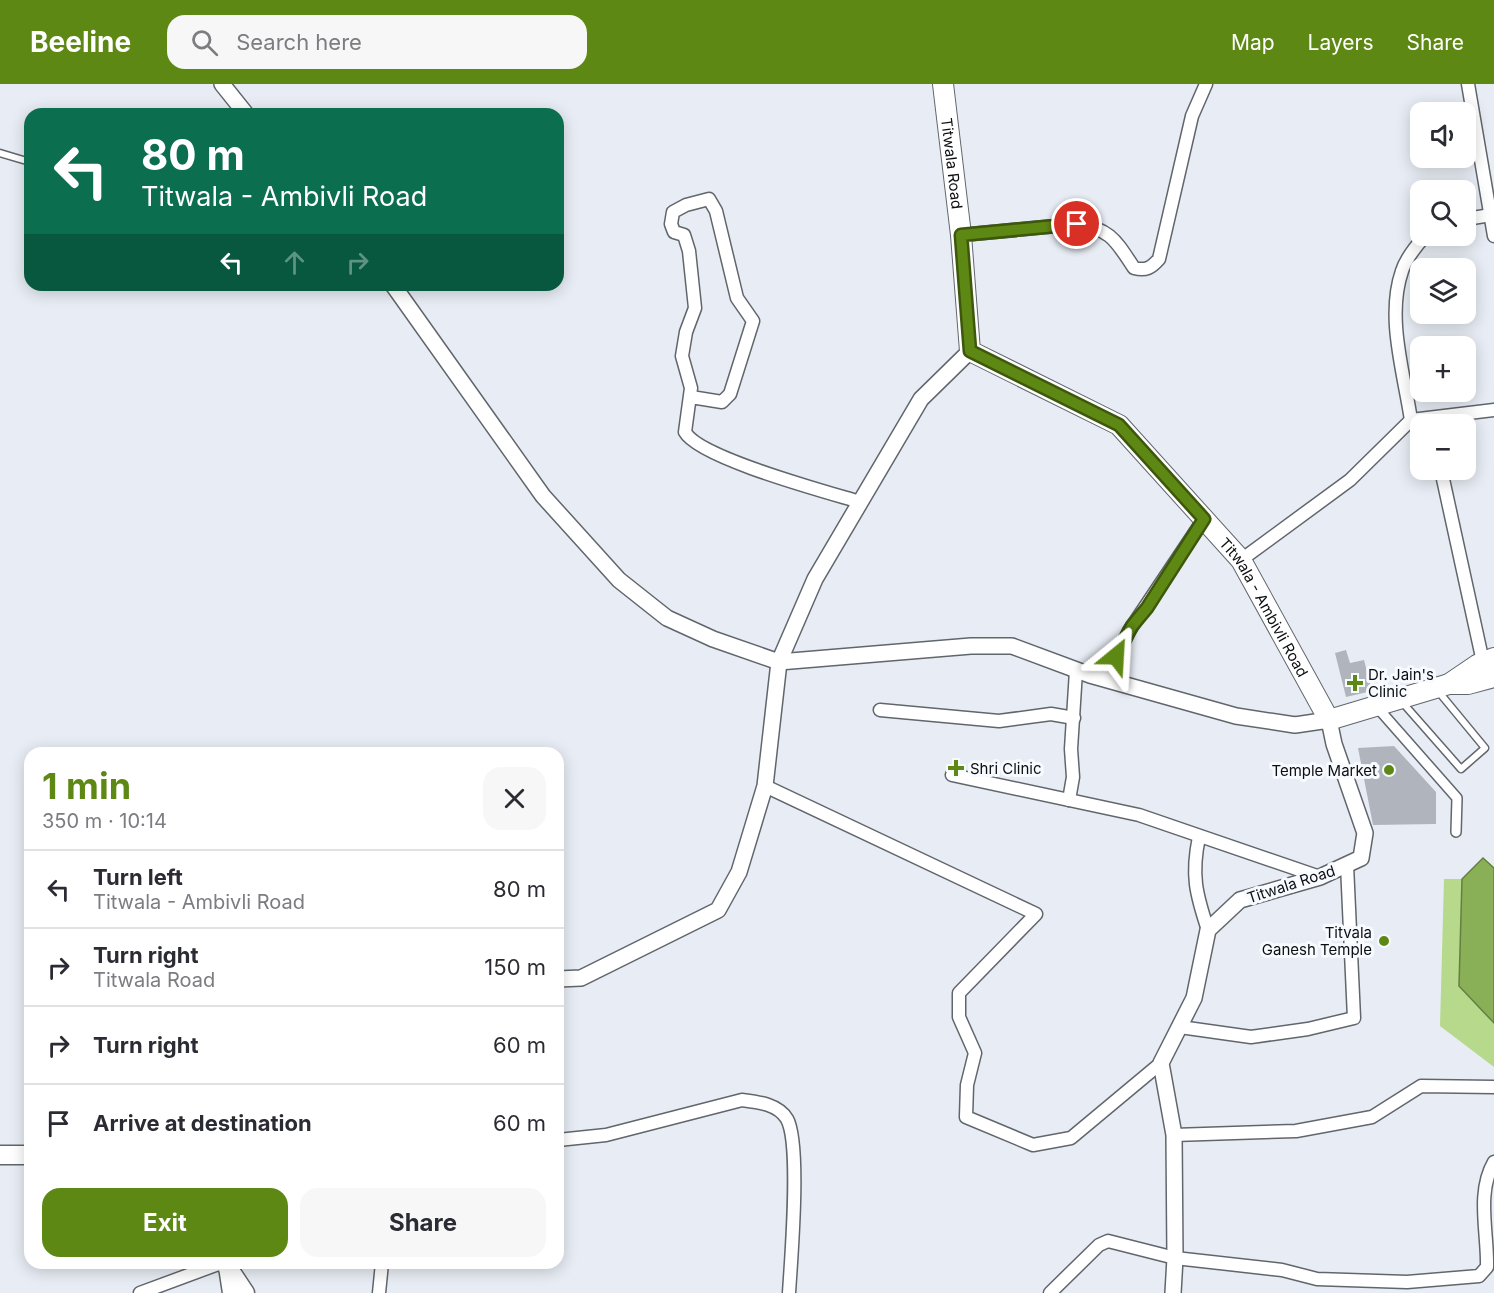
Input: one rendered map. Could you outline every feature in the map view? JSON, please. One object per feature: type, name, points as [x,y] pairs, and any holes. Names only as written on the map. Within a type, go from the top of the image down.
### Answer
[{"type":"main road","name":"Titwala Road","points":[[943,84],[961,235],[970,351]]},
{"type":"main road","name":"Titwala - Ambivli Road","points":[[970,351],[1119,425],[1241,560],[1329,720]]},
{"type":"main road","points":[[1329,720],[1442,686],[1468,684],[1490,666]]},
{"type":"main road","points":[[0,1155],[24,1155]]},
{"type":"main road","points":[[227,1269],[245,1293]]},
{"type":"street","points":[[222,84],[241,108]]},
{"type":"street","points":[[961,235],[1077,224],[1090,226],[1103,230],[1117,241],[1134,268],[1143,270],[1151,268],[1159,259],[1192,116],[1206,84]]},
{"type":"street","points":[[1468,84],[1494,236]]},
{"type":"street","points":[[691,397],[722,402],[730,394],[753,321],[737,298],[717,211],[709,200],[686,205],[673,212],[671,224],[674,232],[684,235],[689,251],[695,308],[686,332],[682,356],[692,388],[685,432],[694,442],[730,460],[860,502]]},
{"type":"street","points":[[1476,217],[1491,215]]},
{"type":"street","points":[[1410,414],[1397,330],[1397,294],[1402,270],[1418,246]]},
{"type":"street","points":[[397,291],[543,496],[619,580],[667,618],[713,639],[778,662],[972,646],[1012,646],[1076,671],[1236,716],[1295,725],[1329,720]]},
{"type":"street","points":[[564,979],[581,978],[718,910],[739,872],[765,786],[778,662],[815,579],[921,399],[970,351]]},
{"type":"street","points":[[1461,414],[1494,410]]},
{"type":"street","points":[[1241,560],[1350,480],[1410,421]]},
{"type":"street","points":[[1443,480],[1490,666]]},
{"type":"street","points":[[1106,680],[1129,631],[1204,519]]},
{"type":"street","points":[[1069,800],[1073,777],[1076,671]]},
{"type":"street","points":[[1376,706],[1457,798],[1456,832]]},
{"type":"street","points":[[880,710],[999,721],[1051,714],[1074,718]]},
{"type":"street","name":"Titwala Road","points":[[1208,930],[1240,900],[1320,877],[1361,858],[1365,833],[1334,744],[1329,720]]},
{"type":"street","points":[[952,776],[1139,815],[1320,877]]},
{"type":"street","points":[[765,786],[1036,914],[959,993],[959,1017],[975,1053],[968,1085],[966,1117],[1034,1145],[1071,1138],[1161,1063],[1194,998],[1208,930],[1195,889],[1195,855],[1199,837]]},
{"type":"street","points":[[1180,1027],[1251,1037],[1308,1029],[1354,1018],[1347,865]]},
{"type":"street","points":[[1161,1063],[1174,1135],[1173,1293]]},
{"type":"street","points":[[1174,1135],[1296,1131],[1372,1117],[1421,1086],[1494,1087]]},
{"type":"street","points":[[564,1139],[606,1135],[742,1100],[764,1103],[777,1109],[787,1119],[793,1137],[789,1293]]},
{"type":"street","points":[[1050,1293],[1104,1241],[1129,1245],[1175,1258],[1282,1270],[1317,1279],[1407,1282],[1479,1276],[1487,1267],[1484,1197],[1494,1162]]},
{"type":"street","points":[[140,1293],[206,1269]]},
{"type":"street","points":[[224,1269],[229,1293]]},
{"type":"street","points":[[379,1293],[381,1269]]},
{"type":"lane","points":[[0,153],[24,160]]},
{"type":"lane","points":[[1399,699],[1461,769],[1485,748],[1442,686]]},
{"type":"shaded area","points":[[1483,858],[1494,868],[1494,1023],[1459,986],[1462,879]]},
{"type":"shaded area","points":[[1444,879],[1462,879],[1459,986],[1494,1023],[1494,1067],[1440,1026]]},
{"type":"building","points":[[1346,650],[1350,663],[1364,660],[1372,691],[1346,697],[1335,653]]},
{"type":"building","name":"Temple Market","points":[[1394,746],[1436,792],[1436,824],[1373,825],[1358,748]]},
{"type":"place","name":"Dr. Jain's Clinic","points":[[1355,683]]},
{"type":"place","name":"Shri Clinic","points":[[956,768]]},
{"type":"place","name":"Temple Market","points":[[1389,770]]},
{"type":"place","name":"Titvala Ganesh Temple","points":[[1384,941]]},
{"type":"route","points":[[1077,224],[961,235],[970,351],[1119,425],[1204,519],[1147,608],[1132,626],[1116,656]]}]
